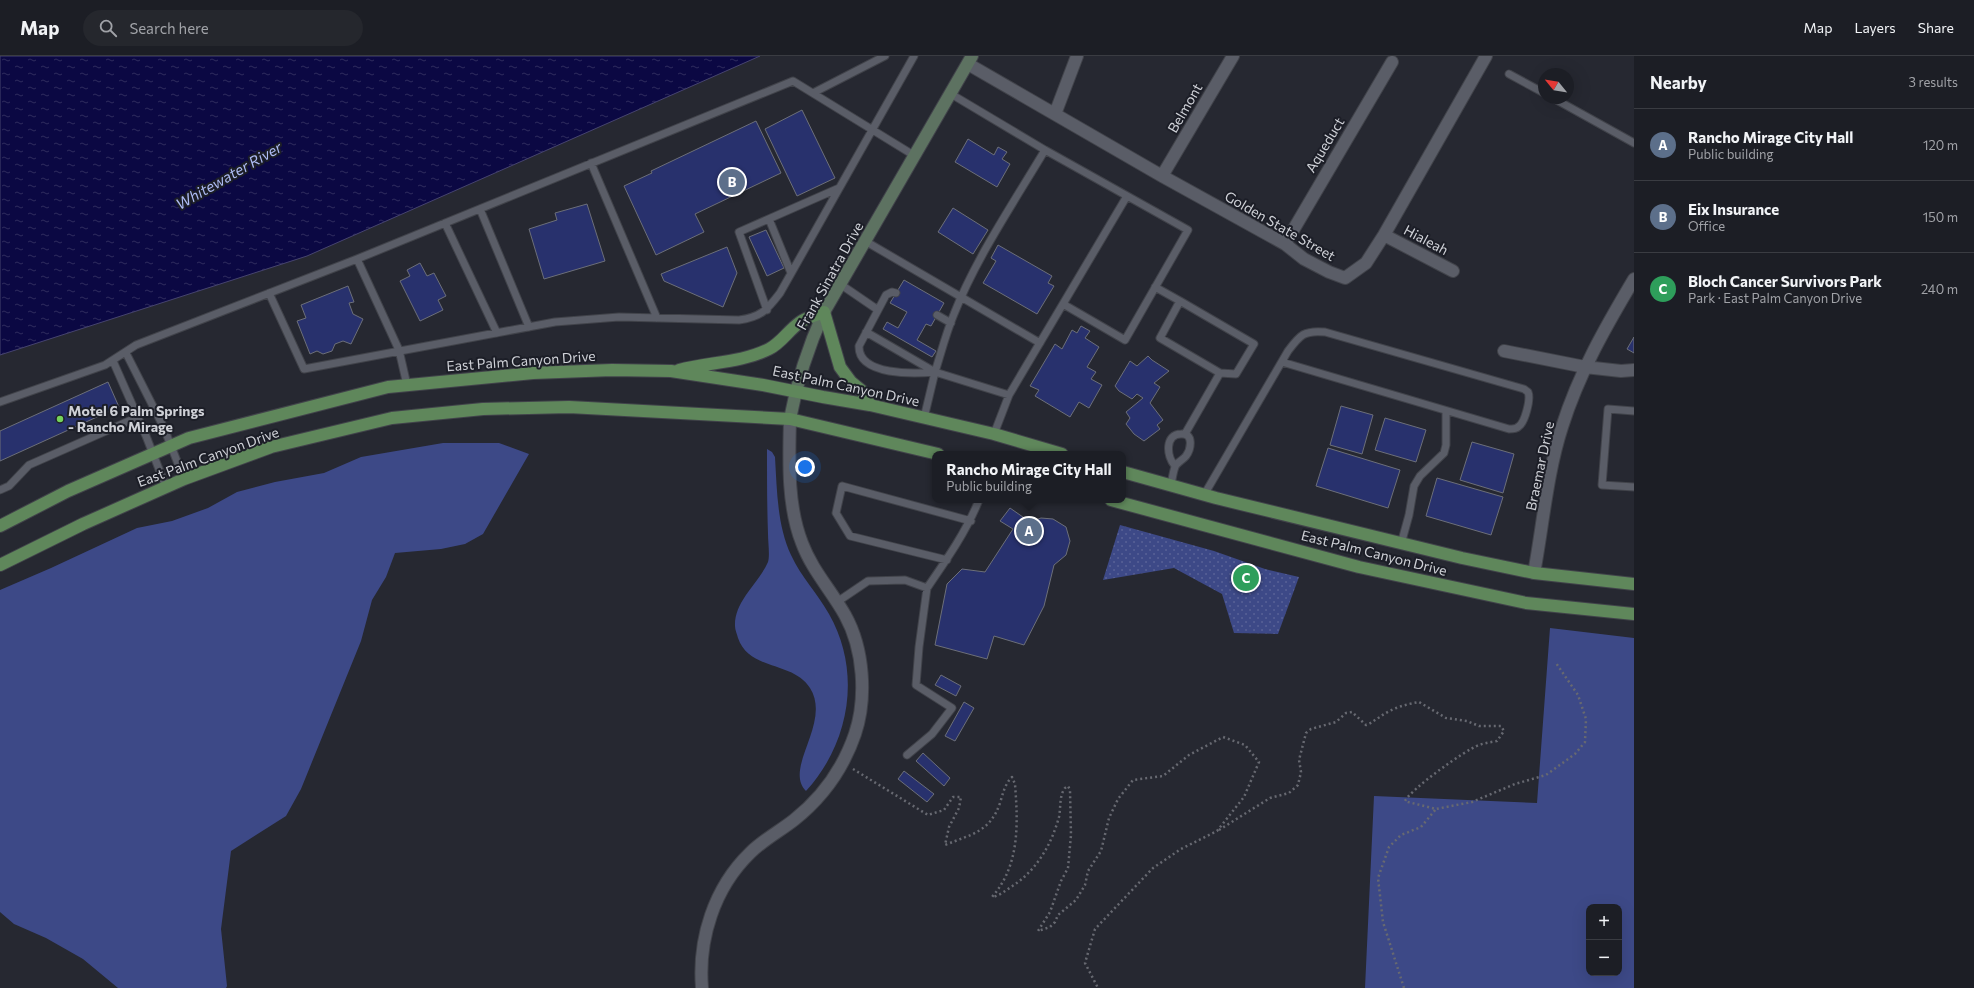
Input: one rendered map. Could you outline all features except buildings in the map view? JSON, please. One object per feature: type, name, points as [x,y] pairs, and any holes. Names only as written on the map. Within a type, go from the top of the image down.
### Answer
[{"type":"main road","name":"Frank Sinatra Drive","points":[[790,419],[795,391],[810,343],[824,312],[970,60]]},
{"type":"main road","points":[[671,371],[704,364],[728,362],[752,356],[775,346],[799,322],[824,312],[840,367],[851,382],[862,390],[870,405]]},
{"type":"main road","name":"East Palm Canyon Drive","points":[[0,526],[68,491],[189,438],[266,417],[388,387],[532,373],[612,370],[671,371],[870,405],[994,434],[1052,451]]},
{"type":"main road","name":"East Palm Canyon Drive","points":[[0,565],[83,524],[184,479],[271,447],[392,418],[483,409],[569,407],[790,419],[932,453]]},
{"type":"main road","name":"East Palm Canyon Drive","points":[[1126,473],[1204,495],[1401,544],[1534,573],[1634,584]]},
{"type":"main road","name":"East Palm Canyon Drive","points":[[1122,503],[1359,567],[1526,603],[1634,614]]},
{"type":"street","points":[[1055,114],[1077,56]]},
{"type":"street","name":"Belmont","points":[[1162,176],[1233,56]]},
{"type":"street","name":"Golden State Street","points":[[970,60],[1055,114],[1284,244],[1323,269],[1345,278],[1366,263],[1384,235],[1486,56]]},
{"type":"street","name":"Aqueduct","points":[[1284,244],[1392,62]]},
{"type":"street","name":"Hialeah","points":[[1384,235],[1453,271]]},
{"type":"street","name":"Braemar Drive","points":[[1534,573],[1562,427],[1585,367],[1598,340],[1634,279]]},
{"type":"street","points":[[1504,351],[1585,367],[1621,371],[1634,370]]},
{"type":"street","name":"Frank Sinatra Drive","points":[[702,988],[701,967],[705,934],[712,910],[727,882],[750,852],[811,806],[825,791],[844,763],[855,733],[860,712],[861,678],[858,652],[854,635],[846,616],[810,560],[797,527],[791,480],[790,419]]},
{"type":"lane","points":[[813,93],[885,56]]},
{"type":"lane","points":[[269,293],[304,369],[555,322],[619,317],[739,320],[754,318],[767,310],[790,273],[914,56]]},
{"type":"lane","points":[[1509,74],[1538,90]]},
{"type":"lane","points":[[0,402],[113,361],[136,346],[357,259],[793,81],[915,156]]},
{"type":"lane","points":[[951,94],[1045,150],[1188,230],[1125,340],[1063,304]]},
{"type":"lane","points":[[1563,104],[1634,143]]},
{"type":"lane","points":[[924,418],[935,372],[961,298],[1002,223],[1045,150]]},
{"type":"lane","points":[[592,164],[657,318]]},
{"type":"lane","points":[[767,310],[739,232],[839,188]]},
{"type":"lane","points":[[994,434],[1009,396],[1127,196]]},
{"type":"lane","points":[[480,209],[529,327]]},
{"type":"lane","points":[[769,219],[790,273]]},
{"type":"lane","points":[[446,223],[496,333]]},
{"type":"lane","points":[[865,241],[1040,343]]},
{"type":"lane","points":[[357,259],[399,350],[408,385]]},
{"type":"lane","points":[[840,284],[878,310]]},
{"type":"lane","points":[[1156,287],[1254,344],[1236,374],[1220,373],[1160,338],[1180,301]]},
{"type":"lane","points":[[896,293],[892,292],[886,295],[859,346],[859,354],[864,361],[872,366],[912,374],[935,372]]},
{"type":"lane","points":[[937,315],[951,323]]},
{"type":"lane","points":[[1204,495],[1282,362],[1298,337],[1303,334],[1313,331],[1325,332],[1524,389],[1528,392],[1530,397],[1522,423],[1513,429],[1509,429],[1282,362]]},
{"type":"lane","points":[[866,332],[935,372],[1009,396]]},
{"type":"lane","points":[[126,353],[163,425],[184,479]]},
{"type":"lane","points":[[113,361],[138,417],[166,487]]},
{"type":"lane","points":[[1185,434],[1220,373]]},
{"type":"lane","points":[[1634,411],[1608,409],[1602,485],[1634,487]]},
{"type":"lane","points":[[1401,544],[1409,515],[1414,486],[1420,476],[1444,453],[1446,445],[1446,411]]},
{"type":"lane","points":[[0,490],[9,486],[28,465],[138,417]]},
{"type":"lane","points":[[1171,485],[1175,466],[1183,460],[1190,449],[1190,441],[1188,436],[1185,434],[1174,436],[1169,443],[1167,452],[1170,460],[1175,466]]},
{"type":"lane","points":[[947,560],[850,536],[836,513],[842,486],[970,522]]},
{"type":"lane","points":[[907,755],[932,734],[952,708],[916,685],[919,647],[927,588],[947,560],[970,522],[978,503]]},
{"type":"lane","points":[[837,602],[868,581],[905,580],[927,588]]},
{"type":"path","points":[[1098,988],[1085,963],[1095,929],[1153,868],[1181,849],[1217,831],[1270,798],[1289,793],[1298,785],[1301,772],[1299,760],[1306,733],[1311,729],[1336,722],[1346,713],[1352,712],[1366,725],[1390,712],[1419,702],[1446,718],[1467,721],[1479,726],[1501,726],[1504,731],[1497,741],[1479,745],[1464,753],[1408,795],[1405,801],[1436,809],[1472,802],[1515,784],[1546,775],[1575,754],[1585,742],[1586,719],[1578,695],[1556,663]]},
{"type":"path","points":[[844,763],[928,815],[944,810],[953,798],[961,797],[959,808],[949,826],[945,845],[979,831],[993,820],[1006,786],[1012,777],[1015,784],[1018,832],[1006,876],[992,897],[1005,892],[1025,878],[1043,857],[1055,831],[1061,808],[1061,793],[1068,786],[1070,790],[1071,834],[1068,868],[1060,881],[1050,912],[1038,931],[1050,927],[1055,922],[1058,915],[1076,900],[1085,885],[1088,871],[1101,851],[1109,818],[1118,799],[1134,780],[1163,776],[1189,755],[1223,737],[1245,745],[1259,762],[1244,797],[1217,831]]},
{"type":"path","points":[[1404,988],[1384,922],[1378,878],[1389,848],[1401,835],[1421,827],[1436,809]]},
{"type":"shaded area","points":[[443,443],[499,443],[529,454],[483,534],[465,544],[441,549],[395,553],[386,577],[372,600],[361,641],[301,789],[286,816],[231,851],[221,929],[226,988],[118,988],[83,959],[46,938],[14,924],[0,912],[0,590],[137,528],[172,521],[208,508],[237,492],[275,482],[324,473],[361,457]]},
{"type":"shaded area","points":[[767,449],[772,452],[775,457],[778,507],[786,544],[795,563],[829,614],[839,636],[846,659],[848,683],[846,706],[841,729],[833,751],[821,772],[806,791],[800,781],[800,770],[815,716],[815,702],[810,688],[802,679],[793,673],[752,656],[744,649],[735,628],[738,608],[764,570],[769,559]]},
{"type":"shaded area","points":[[1120,525],[1214,551],[1265,569],[1299,577],[1278,634],[1234,633],[1222,594],[1174,568],[1103,580]]},
{"type":"shaded area","points":[[1550,628],[1634,638],[1634,988],[1365,988],[1374,796],[1537,803]]},
{"type":"water","name":"Whitewater River","points":[[0,56],[760,56],[307,256],[0,355]]},
{"type":"place","name":"Eix Insurance","points":[[732,182]]},
{"type":"place","name":"Motel 6 Palm Springs - Rancho Mirage","points":[[60,419]]},
{"type":"place","name":"Rancho Mirage City Hall","points":[[1029,531]]},
{"type":"place","name":"Bloch Cancer Survivors Park","points":[[1246,578]]}]
